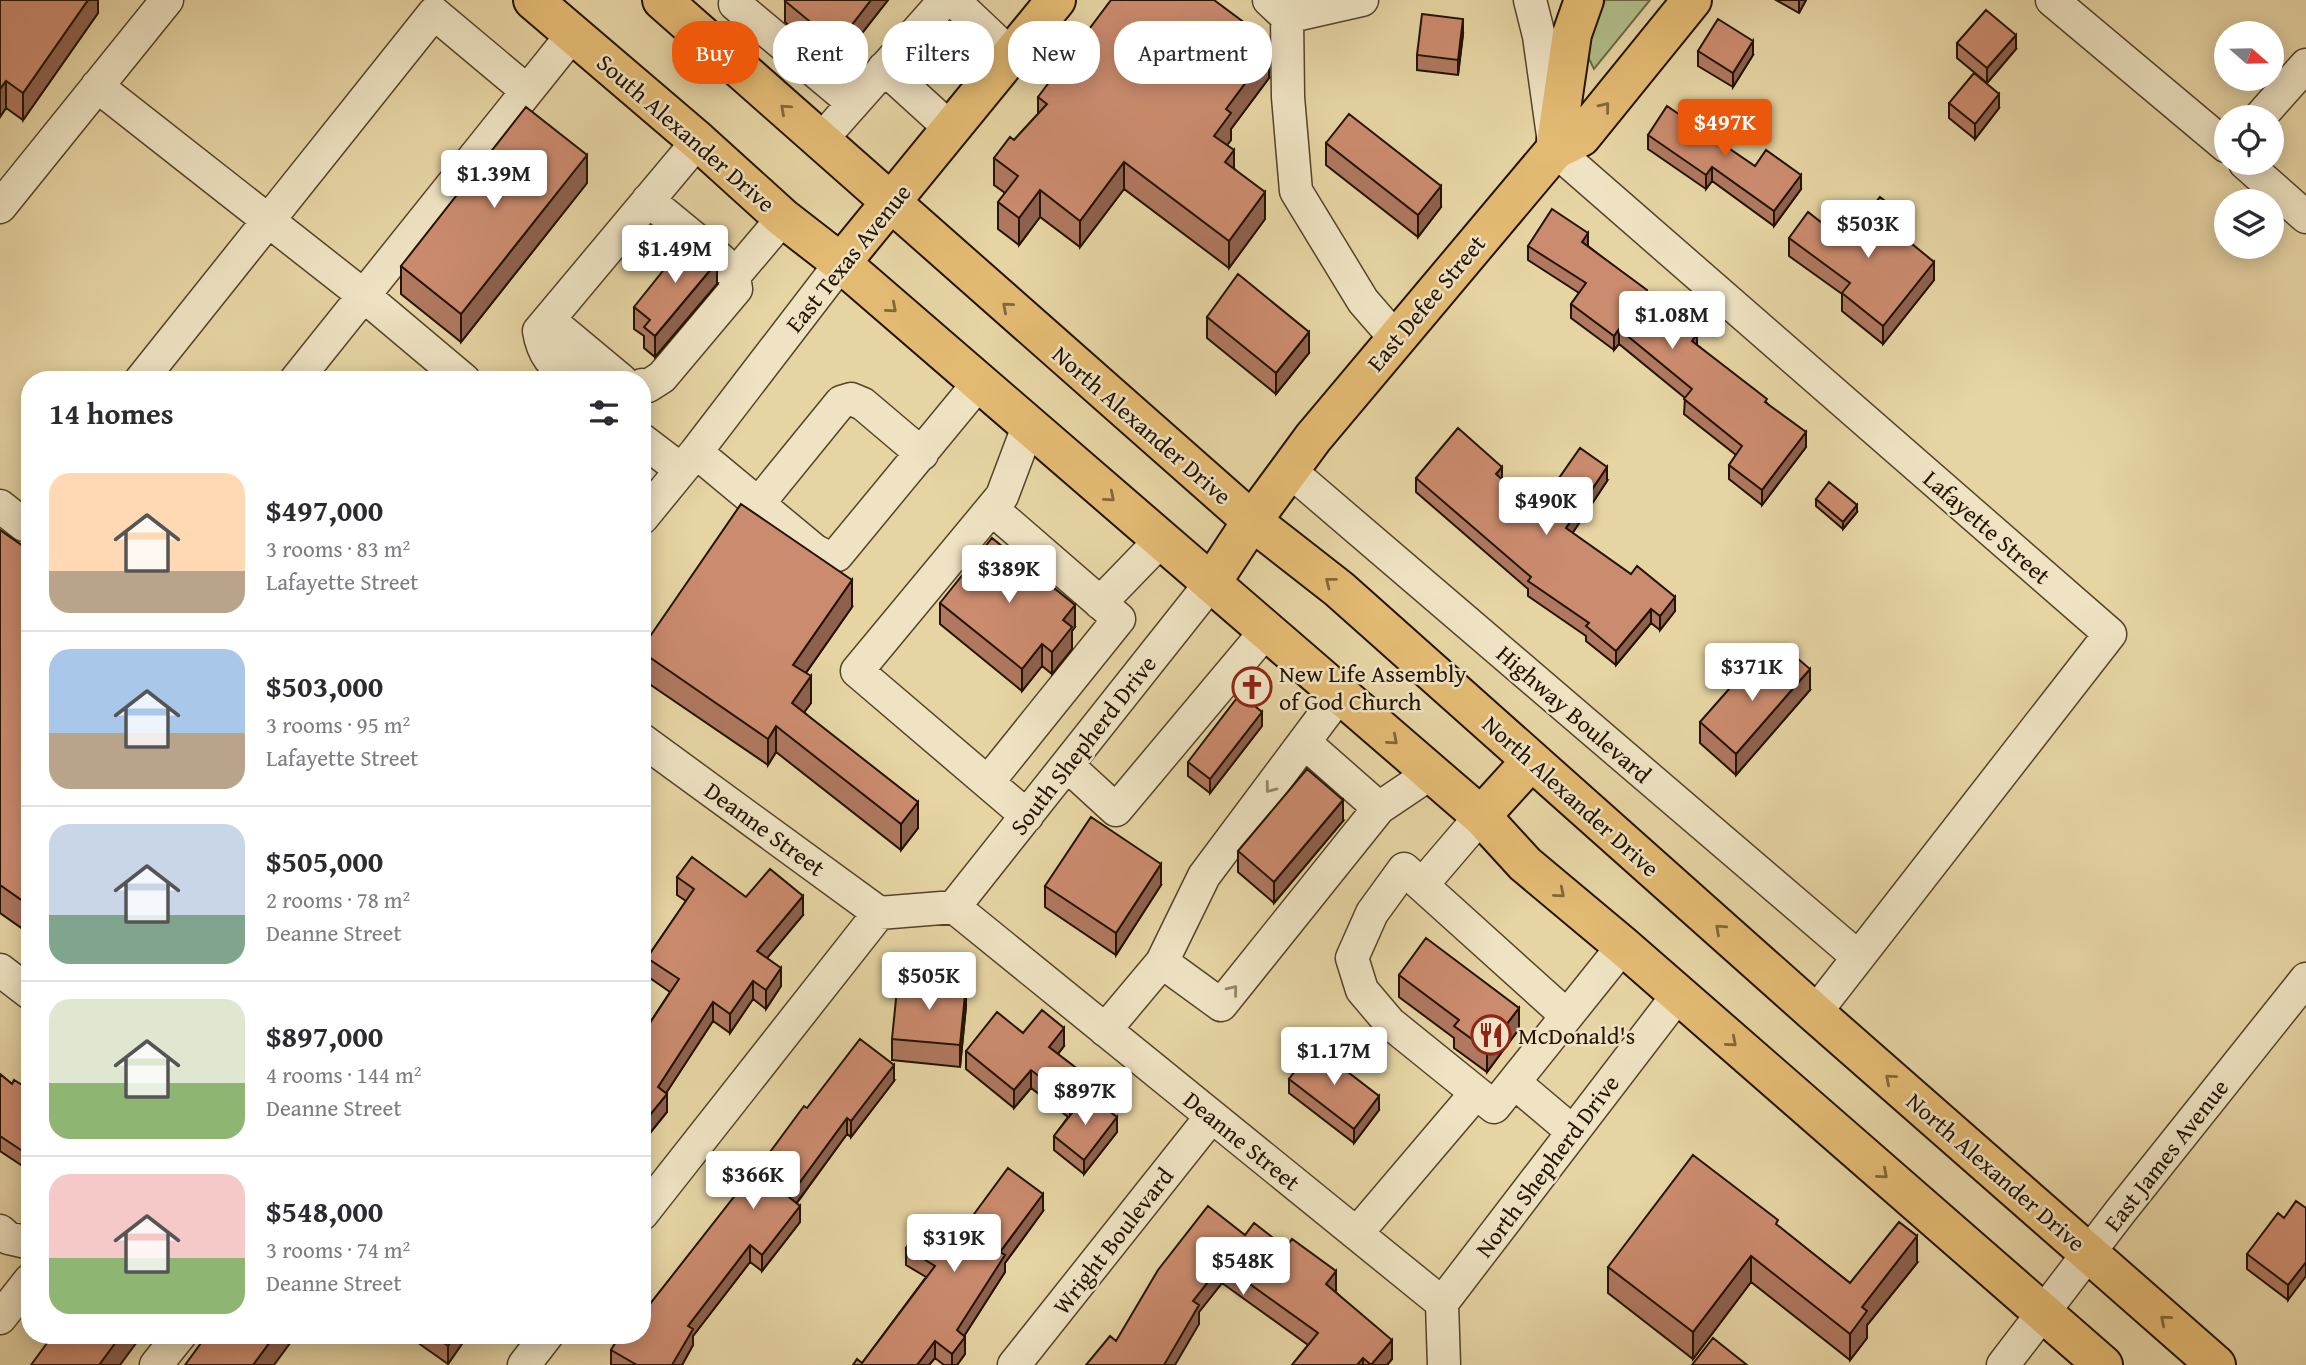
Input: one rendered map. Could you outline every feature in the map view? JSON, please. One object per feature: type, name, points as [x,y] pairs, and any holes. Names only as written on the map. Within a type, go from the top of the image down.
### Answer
[{"type":"main road","name":"South Alexander Drive","points":[[533,0],[698,141],[783,218],[841,263]]},
{"type":"main road","points":[[662,0],[685,21]]},
{"type":"main road","name":"East Texas Avenue","points":[[1039,21],[1056,0]]},
{"type":"main road","points":[[1555,150],[1572,34],[1584,0]]},
{"type":"main road","points":[[1555,150],[1581,137],[1692,0]]},
{"type":"main road","name":"East Texas Avenue","points":[[841,263],[1008,59]]},
{"type":"main road","points":[[756,84],[890,204]]},
{"type":"main road","name":"East Defee Street","points":[[1211,583],[1252,521],[1314,438],[1555,150]]},
{"type":"main road","name":"North Alexander Drive","points":[[890,204],[1252,521],[1339,589],[1815,1013],[2216,1365]]},
{"type":"main road","points":[[841,263],[1481,816],[1525,864],[1623,946],[2103,1365]]},
{"type":"main road","points":[[1481,816],[1531,761]]},
{"type":"street","points":[[0,207],[167,0]]},
{"type":"street","points":[[926,21],[945,0]]},
{"type":"street","points":[[953,0],[1008,52]]},
{"type":"street","points":[[1362,0],[1278,9],[1296,191],[1363,301],[1396,339]]},
{"type":"street","points":[[1530,0],[1539,36],[1555,150]]},
{"type":"street","points":[[2052,0],[2214,136]]},
{"type":"street","points":[[720,21],[736,2],[853,103]]},
{"type":"street","points":[[148,371],[268,221],[433,4],[527,91]]},
{"type":"street","points":[[303,371],[573,34]]},
{"type":"street","points":[[2271,105],[2306,65]]},
{"type":"street","points":[[820,141],[882,70]]},
{"type":"street","points":[[902,84],[951,129]]},
{"type":"street","points":[[97,86],[363,295],[453,371]]},
{"type":"street","points":[[561,371],[542,348],[539,331],[698,141]]},
{"type":"street","name":"Lafayette Street","points":[[1555,150],[2110,634],[1858,957]]},
{"type":"street","points":[[2259,175],[2306,217]]},
{"type":"street","points":[[648,201],[721,260],[734,276],[736,289],[662,377],[651,384]]},
{"type":"street","points":[[734,276],[783,218]]},
{"type":"street","name":"East Texas Avenue","points":[[651,507],[841,263]]},
{"type":"street","points":[[549,320],[610,371]]},
{"type":"street","points":[[651,444],[688,461],[758,504],[814,551],[825,556],[837,555],[978,384]]},
{"type":"street","points":[[758,504],[841,402],[851,399],[863,404],[922,454]]},
{"type":"street","points":[[1027,816],[857,671],[1002,496],[1028,427]]},
{"type":"street","name":"Highway Boulevard","points":[[1289,470],[1858,957]]},
{"type":"street","points":[[988,782],[1119,619],[992,509]]},
{"type":"street","points":[[1100,603],[1161,540]]},
{"type":"street","name":"South Shepherd Drive","points":[[954,907],[1211,583]]},
{"type":"street","points":[[1067,765],[1116,810],[1266,631]]},
{"type":"street","points":[[1105,1030],[1162,962],[1204,876],[1340,694]]},
{"type":"street","points":[[1304,742],[1379,808]]},
{"type":"street","name":"Deanne Street","points":[[651,747],[879,913]]},
{"type":"street","points":[[1162,962],[1221,1005],[1379,808],[1431,773]]},
{"type":"street","points":[[1422,885],[1481,816]]},
{"type":"street","points":[[1567,1016],[1404,869],[1372,913],[1352,958],[1362,990],[1390,1023],[1494,1107],[1515,1083],[1623,946]]},
{"type":"street","points":[[651,1203],[879,913],[954,907]]},
{"type":"street","name":"Deanne Street","points":[[954,907],[1442,1303]]},
{"type":"street","points":[[1815,1013],[1858,957]]},
{"type":"street","points":[[0,970],[21,986]]},
{"type":"street","name":"East James Avenue","points":[[2003,1365],[2306,979]]},
{"type":"street","name":"North Shepherd Drive","points":[[1442,1303],[1678,995]]},
{"type":"street","points":[[1515,1083],[1573,1132]]},
{"type":"street","points":[[1357,1233],[1476,1093]]},
{"type":"street","name":"Wright Boulevard","points":[[1014,1365],[1211,1117]]},
{"type":"street","points":[[0,1231],[8,1238],[21,1241]]},
{"type":"street","points":[[0,1318],[21,1291]]},
{"type":"street","points":[[1442,1303],[1444,1365]]},
{"type":"street","points":[[156,1365],[173,1344]]},
{"type":"street","points":[[524,1365],[540,1344]]},
{"type":"green space","points":[[1605,0],[1650,0],[1594,69],[1585,51]]},
{"type":"building","points":[[0,0],[88,0],[23,93],[6,81],[0,89]]},
{"type":"building","points":[[871,0],[855,21],[809,21],[785,1]]},
{"type":"building","points":[[1111,0],[1214,0],[1242,21],[1114,21],[1114,84],[1245,84],[1226,109],[1231,113],[1214,136],[1234,150],[1225,162],[1265,192],[1229,241],[1124,162],[1080,221],[1040,190],[1019,218],[998,202],[1018,176],[994,158],[1010,137],[1014,140],[1047,104],[1038,97],[1048,84],[1100,84],[1100,21],[1095,21]]},
{"type":"building","points":[[1986,10],[2016,35],[1987,68],[1957,43]]},
{"type":"building","points":[[1422,14],[1463,19],[1458,60],[1417,55]]},
{"type":"building","points":[[1718,19],[1753,41],[1733,73],[1698,51]]},
{"type":"building","points":[[1974,73],[1999,94],[1975,124],[1949,103]]},
{"type":"building","points":[[1667,106],[1755,166],[1766,150],[1801,175],[1774,211],[1712,167],[1706,175],[1648,135]]},
{"type":"building","points":[[526,107],[587,155],[461,314],[401,266]]},
{"type":"building","points":[[1349,114],[1441,186],[1418,215],[1326,143]]},
{"type":"building","points":[[1880,197],[1899,212],[1889,225],[1934,262],[1883,326],[1842,293],[1850,283],[1789,238],[1808,212],[1845,241]]},
{"type":"building","points":[[1552,209],[1588,233],[1582,242],[1647,290],[1646,292],[1697,334],[1692,341],[1767,399],[1765,402],[1806,432],[1762,490],[1729,465],[1742,446],[1684,399],[1692,389],[1619,329],[1614,336],[1571,304],[1586,283],[1528,246]]},
{"type":"building","points":[[690,237],[717,262],[655,336],[644,327],[650,320],[634,307]]},
{"type":"building","points":[[1238,274],[1309,332],[1276,373],[1207,317]]},
{"type":"building","points":[[1458,428],[1502,467],[1496,474],[1536,511],[1580,448],[1607,467],[1566,528],[1631,574],[1637,566],[1675,597],[1660,616],[1651,609],[1616,651],[1586,626],[1589,623],[1528,581],[1531,577],[1416,478]]},
{"type":"building","points":[[1829,482],[1857,505],[1843,522],[1816,499]]},
{"type":"building","points":[[741,504],[852,580],[793,665],[811,676],[792,703],[918,802],[901,824],[776,726],[768,739],[651,658],[651,635]]},
{"type":"building","points":[[0,530],[21,545],[21,900],[0,885]]},
{"type":"building","points":[[992,538],[1075,605],[1063,620],[1072,627],[1052,652],[1042,644],[1022,669],[940,603]]},
{"type":"building","points":[[1790,652],[1810,669],[1736,754],[1700,722],[1744,672],[1760,686]]},
{"type":"building","points":[[1240,694],[1262,712],[1210,779],[1188,762]]},
{"type":"building","points":[[1307,769],[1343,800],[1274,882],[1238,851]]},
{"type":"building","points":[[1091,817],[1161,864],[1116,933],[1045,886]]},
{"type":"building","points":[[692,857],[746,897],[770,869],[803,896],[757,951],[781,968],[766,990],[753,981],[730,1014],[713,1002],[658,1087],[667,1094],[651,1114],[651,1021],[679,979],[651,961],[651,952],[694,889],[677,877]]},
{"type":"building","points":[[1426,938],[1519,1008],[1487,1050],[1454,1026],[1459,1020],[1399,975]]},
{"type":"building","points":[[898,979],[966,985],[960,1045],[892,1039]]},
{"type":"building","points":[[1042,1010],[1064,1028],[1049,1047],[1088,1077],[1070,1100],[1031,1070],[1014,1090],[966,1051],[997,1012],[1023,1033]]},
{"type":"building","points":[[860,1039],[894,1065],[851,1121],[847,1118],[789,1197],[800,1206],[762,1255],[750,1245],[688,1326],[693,1329],[672,1365],[637,1365],[611,1350],[615,1344],[651,1344],[651,1303],[804,1106],[807,1108]]},
{"type":"building","points":[[1314,1046],[1379,1096],[1354,1129],[1289,1079]]},
{"type":"building","points":[[0,1074],[12,1084],[14,1080],[21,1084],[21,1150],[0,1136]]},
{"type":"building","points":[[1087,1094],[1117,1117],[1084,1160],[1054,1136]]},
{"type":"building","points":[[1693,1155],[1778,1220],[1776,1224],[1850,1283],[1899,1222],[1917,1236],[1862,1307],[1867,1311],[1850,1334],[1751,1256],[1693,1332],[1608,1267]]},
{"type":"building","points":[[1008,1168],[1043,1194],[1000,1252],[1005,1255],[957,1330],[965,1337],[952,1354],[935,1341],[917,1365],[853,1365],[857,1359],[862,1363],[935,1266],[906,1248],[923,1221],[947,1236],[955,1224],[963,1229]]},
{"type":"building","points":[[2296,1201],[2306,1208],[2306,1262],[2288,1285],[2247,1254],[2278,1213],[2284,1218]]},
{"type":"building","points":[[1208,1206],[1245,1235],[1254,1223],[1286,1248],[1292,1239],[1336,1271],[1326,1284],[1392,1340],[1371,1365],[1363,1358],[1357,1365],[1292,1365],[1318,1333],[1222,1264],[1193,1301],[1199,1305],[1164,1365],[1086,1365],[1110,1336],[1116,1341],[1158,1270]]},
{"type":"building","points":[[1713,1338],[1747,1365],[1692,1365]]},
{"type":"building","points":[[46,1344],[114,1344],[99,1365],[31,1365]]},
{"type":"building","points":[[200,1344],[268,1344],[253,1365],[185,1365]]},
{"type":"place","name":"New Life Assembly of God Church","points":[[1252,687]]},
{"type":"place","name":"McDonald's","points":[[1491,1035]]}]
